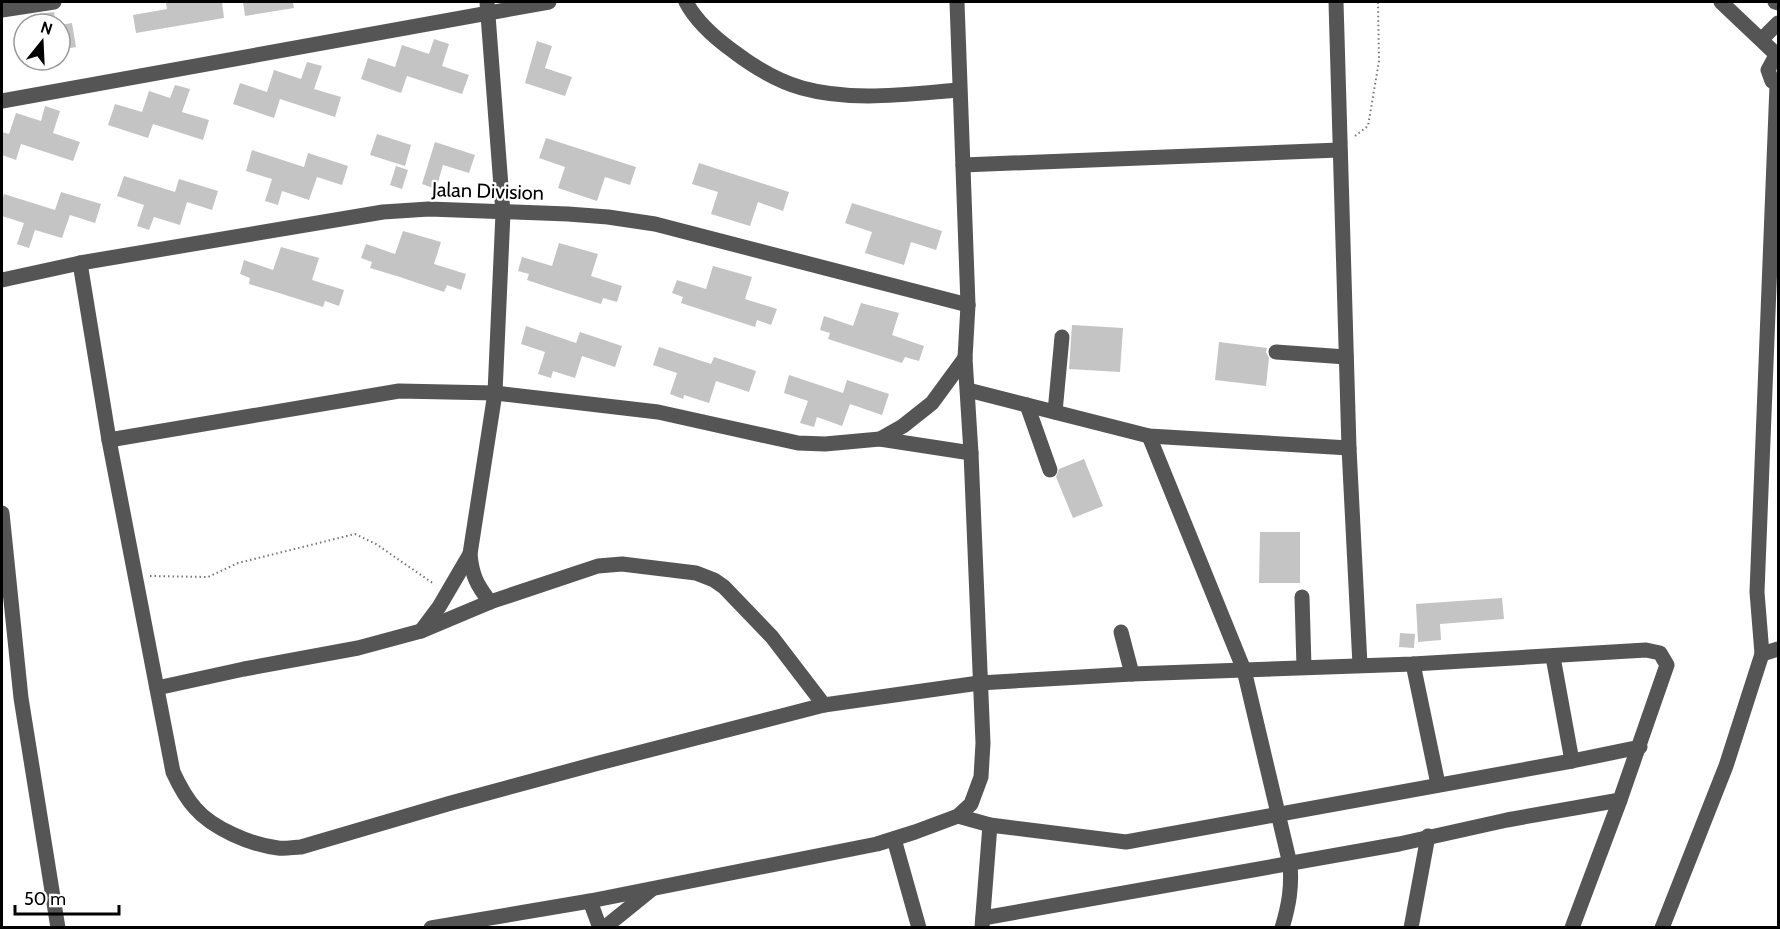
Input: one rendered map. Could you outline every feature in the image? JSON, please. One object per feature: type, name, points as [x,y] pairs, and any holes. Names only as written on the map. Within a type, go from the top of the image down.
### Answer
[{"type":"street","points":[[2,10],[54,2]]},
{"type":"street","points":[[2,101],[488,7],[549,2]]},
{"type":"street","points":[[686,2],[702,24],[723,44],[773,77],[803,88],[844,94],[891,95],[959,90]]},
{"type":"street","points":[[431,927],[590,901],[877,844],[958,816],[971,804],[981,777],[983,743],[965,358],[968,305],[957,2]]},
{"type":"street","points":[[1662,927],[1725,766],[1762,654],[1757,592],[1778,85],[1772,81],[1768,70],[1774,59],[1779,56],[1721,2]]},
{"type":"street","points":[[1332,3],[1349,448],[1360,665]]},
{"type":"street","points":[[488,7],[503,213],[495,393],[470,554],[471,572],[477,585],[490,602]]},
{"type":"street","points":[[1762,39],[1779,23]]},
{"type":"street","points":[[963,165],[1339,150]]},
{"type":"street","name":"Jalan Division","points":[[2,280],[80,263],[383,212],[429,209],[598,216],[655,224],[968,305]]},
{"type":"street","points":[[80,263],[109,440],[173,772],[194,808],[210,822],[237,836],[277,848],[302,847],[507,788],[824,705],[979,683],[1132,674],[1413,664],[1646,650],[1660,653],[1667,665],[1640,747],[1572,927]]},
{"type":"street","points":[[1055,412],[1062,338]]},
{"type":"street","points":[[1276,352],[1346,357]]},
{"type":"street","points":[[880,439],[917,416],[932,403],[965,358]]},
{"type":"street","points":[[968,390],[1149,436],[1349,448]]},
{"type":"street","points":[[109,440],[399,391],[495,393],[658,412],[798,443],[825,444],[880,439],[971,453]]},
{"type":"street","points":[[1027,405],[1050,470]]},
{"type":"street","points":[[1149,436],[1244,670],[1290,864],[1292,885],[1282,927]]},
{"type":"street","points":[[2,513],[21,698],[58,927]]},
{"type":"street","points":[[421,631],[470,554]]},
{"type":"street","points":[[157,688],[358,648],[421,631],[490,602],[609,564],[632,565],[705,576],[724,587],[772,637],[824,705]]},
{"type":"street","points":[[1302,597],[1304,667]]},
{"type":"street","points":[[1121,632],[1132,674]]},
{"type":"street","points":[[1762,654],[1779,649]]},
{"type":"street","points":[[1552,657],[1572,761]]},
{"type":"street","points":[[1413,664],[1438,784]]},
{"type":"street","points":[[958,816],[990,825],[1126,842],[1640,747]]},
{"type":"street","points":[[990,825],[982,923],[1215,875],[1400,844],[1507,820],[1620,800]]},
{"type":"street","points":[[1411,927],[1428,836]]},
{"type":"street","points":[[894,839],[920,927]]},
{"type":"street","points":[[590,901],[602,927],[653,889]]},
{"type":"path","points":[[1339,150],[1368,126],[1378,61],[1378,2]]},
{"type":"path","points":[[135,577],[208,577],[238,563],[355,534],[376,544],[447,593]]},
{"type":"building","points":[[222,2],[224,18],[136,33],[133,15],[167,9],[166,3]]},
{"type":"building","points":[[243,2],[293,2],[294,8],[245,16]]},
{"type":"building","points":[[72,23],[76,47],[72,48]]},
{"type":"building","points":[[434,39],[449,44],[442,66],[469,75],[462,94],[407,76],[401,93],[361,79],[368,58],[395,67],[402,45],[429,54]]},
{"type":"building","points":[[537,41],[552,46],[545,68],[572,77],[565,96],[525,83]]},
{"type":"building","points":[[307,62],[322,66],[314,89],[341,97],[335,117],[280,99],[274,118],[233,104],[240,83],[267,92],[274,70],[301,79]]},
{"type":"building","points":[[175,85],[190,89],[182,112],[209,120],[203,140],[153,124],[148,138],[108,125],[115,104],[142,112],[149,91],[170,98]]},
{"type":"building","points":[[45,106],[60,111],[53,133],[80,142],[73,161],[21,144],[16,160],[2,155],[2,132],[9,134],[16,113],[41,121]]},
{"type":"building","points":[[377,134],[411,145],[405,166],[370,155]]},
{"type":"building","points":[[546,138],[636,167],[630,185],[605,177],[597,201],[558,188],[565,167],[539,158]]},
{"type":"building","points":[[435,142],[475,155],[469,173],[443,165],[436,189],[422,184]]},
{"type":"building","points":[[252,150],[304,167],[308,153],[348,166],[342,185],[317,177],[309,200],[282,191],[278,205],[265,201],[272,179],[246,171]]},
{"type":"building","points":[[699,163],[789,192],[783,211],[758,202],[750,226],[711,214],[718,192],[692,184]]},
{"type":"building","points":[[396,166],[408,170],[402,189],[390,185]]},
{"type":"building","points":[[124,176],[175,192],[179,179],[218,191],[212,210],[187,202],[180,225],[154,217],[149,230],[137,226],[144,205],[117,196]]},
{"type":"building","points":[[61,192],[101,204],[95,223],[70,215],[62,238],[35,230],[29,248],[17,244],[24,223],[2,216],[4,194],[55,210]]},
{"type":"building","points":[[852,203],[942,231],[936,250],[911,242],[904,265],[865,253],[872,232],[845,223]]},
{"type":"building","points":[[403,231],[441,242],[434,264],[466,274],[461,290],[447,285],[444,292],[370,268],[372,262],[361,258],[366,244],[395,254]]},
{"type":"building","points":[[559,243],[598,254],[591,276],[622,286],[617,302],[603,298],[601,304],[527,280],[529,274],[518,271],[522,257],[552,266]]},
{"type":"building","points":[[281,247],[319,258],[312,280],[344,290],[339,306],[325,301],[323,307],[249,284],[250,278],[240,274],[244,260],[273,270]]},
{"type":"building","points":[[713,266],[752,277],[745,299],[777,309],[771,325],[757,320],[755,327],[681,303],[683,297],[672,293],[677,280],[706,289]]},
{"type":"building","points":[[861,303],[899,313],[892,335],[924,346],[919,361],[905,357],[902,363],[828,339],[830,333],[820,330],[824,316],[853,326]]},
{"type":"building","points":[[1072,325],[1123,328],[1120,372],[1069,369]]},
{"type":"building","points":[[526,326],[576,343],[580,332],[622,346],[615,367],[582,356],[575,378],[553,371],[551,378],[538,374],[545,352],[521,344]]},
{"type":"building","points":[[1219,342],[1267,348],[1269,358],[1266,386],[1215,380]]},
{"type":"building","points":[[659,347],[711,364],[714,357],[756,371],[749,392],[716,381],[709,403],[684,395],[683,399],[670,394],[677,373],[653,365]]},
{"type":"building","points":[[789,375],[843,393],[847,380],[889,394],[882,415],[850,404],[842,426],[817,417],[814,427],[800,423],[808,401],[784,393]]},
{"type":"building","points":[[1084,459],[1103,506],[1073,518],[1056,477],[1059,469]]},
{"type":"building","points":[[1260,532],[1300,532],[1300,583],[1259,583]]},
{"type":"building","points":[[1502,598],[1504,619],[1440,624],[1441,640],[1418,642],[1416,604]]},
{"type":"building","points":[[1400,633],[1415,634],[1414,648],[1399,647]]}]
